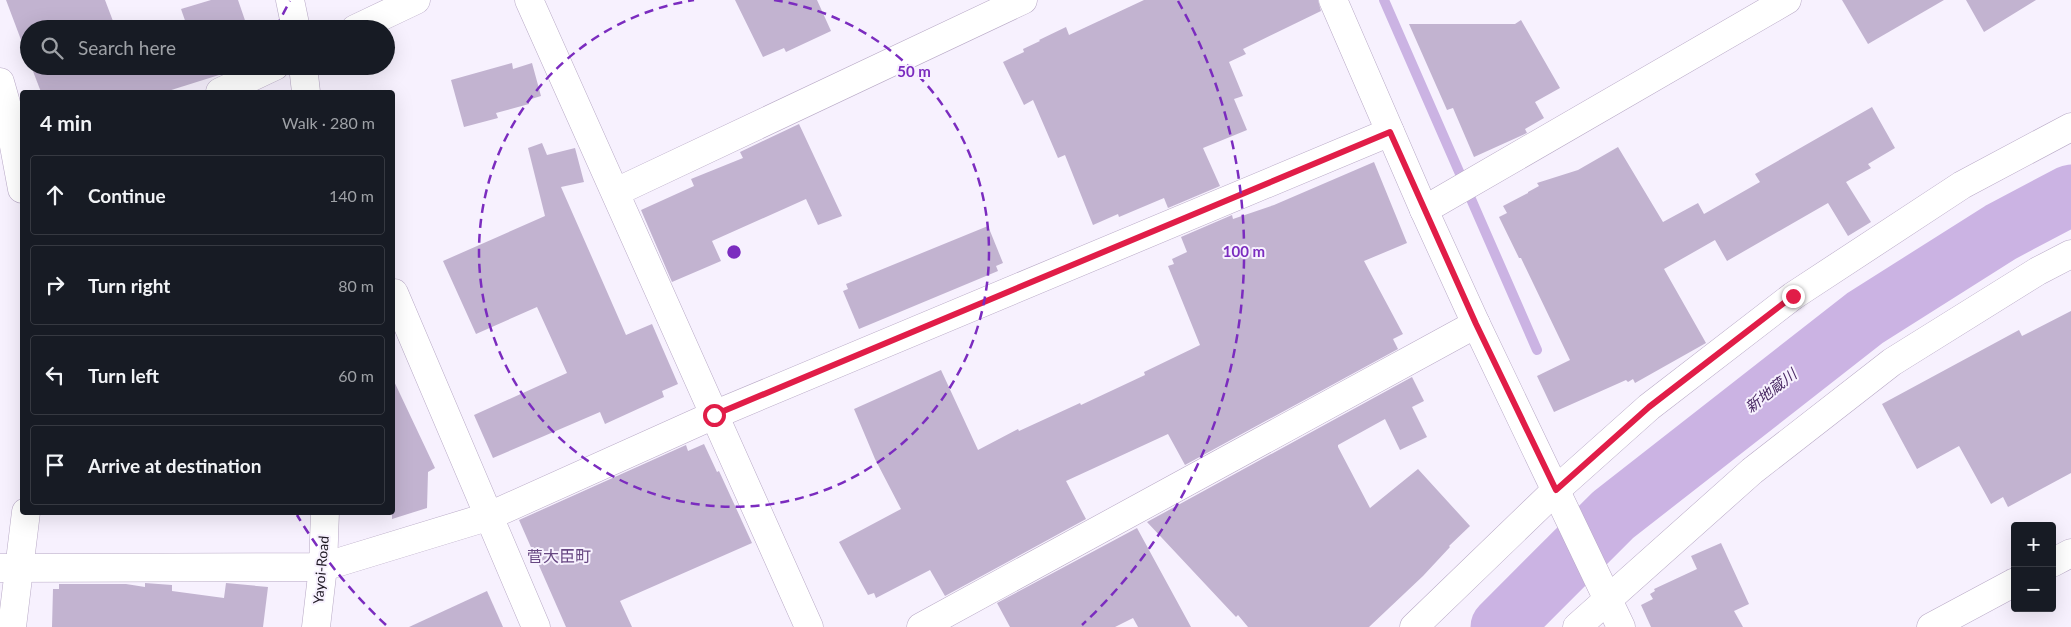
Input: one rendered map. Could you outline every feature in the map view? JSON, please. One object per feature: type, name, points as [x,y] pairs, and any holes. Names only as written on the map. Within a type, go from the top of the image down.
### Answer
[{"type":"street","points":[[290,0],[294,20]]},
{"type":"street","points":[[374,20],[416,0]]},
{"type":"street","points":[[529,0],[809,627]]},
{"type":"street","points":[[616,192],[1023,0]]},
{"type":"street","points":[[1333,0],[1424,210],[1476,324],[1621,627]]},
{"type":"street","points":[[1424,210],[1788,0]]},
{"type":"street","points":[[224,90],[256,75]]},
{"type":"street","points":[[304,75],[306,90]]},
{"type":"street","points":[[0,82],[6,103],[20,176]]},
{"type":"street","points":[[1414,627],[1556,490],[1649,407],[1793,296],[1962,185],[2071,127]]},
{"type":"street","points":[[10,568],[323,567],[487,517],[714,415],[1390,132]]},
{"type":"street","points":[[0,197],[20,188]]},
{"type":"street","points":[[1577,627],[1603,589],[1892,362],[2038,272],[2071,254]]},
{"type":"street","points":[[395,300],[536,627]]},
{"type":"street","points":[[921,627],[1476,324]]},
{"type":"street","points":[[12,627],[10,568],[25,515]]},
{"type":"street","name":"Yayoi-Road","points":[[316,627],[323,567],[325,515]]},
{"type":"street","points":[[2056,560],[2071,552]]},
{"type":"street","points":[[1931,627],[2011,584]]},
{"type":"building","points":[[6,0],[105,0],[113,20],[20,20],[20,37]]},
{"type":"building","points":[[211,0],[238,0],[245,20],[185,20],[181,9]]},
{"type":"building","points":[[735,0],[817,0],[831,31],[786,52],[784,48],[763,57]]},
{"type":"building","points":[[1144,0],[1318,0],[1321,11],[1243,49],[1246,54],[1229,62],[1243,96],[1234,99],[1247,130],[1203,148],[1220,186],[1168,208],[1164,198],[1119,217],[1118,214],[1093,225],[1065,155],[1058,158],[1033,100],[1024,105],[1003,62],[1024,52],[1023,49],[1039,40],[1066,27],[1069,35]]},
{"type":"building","points":[[1842,0],[1944,0],[1868,44]]},
{"type":"building","points":[[1966,0],[2036,0],[1984,32]]},
{"type":"building","points":[[1521,20],[1560,88],[1535,102],[1544,118],[1525,129],[1527,133],[1474,157],[1453,108],[1447,110],[1409,24],[1515,24]]},
{"type":"building","points":[[512,63],[513,69],[532,63],[541,96],[528,100],[529,104],[496,113],[498,118],[464,127],[451,80]]},
{"type":"building","points":[[34,75],[219,75],[171,90],[40,90]]},
{"type":"building","points":[[1872,107],[1895,148],[1868,164],[1871,168],[1846,182],[1871,222],[1848,236],[1828,203],[1727,261],[1715,240],[1664,269],[1706,343],[1635,383],[1633,379],[1628,382],[1626,380],[1554,412],[1537,376],[1570,360],[1499,217],[1507,213],[1503,206],[1539,186],[1537,183],[1578,170],[1618,147],[1663,222],[1698,203],[1704,214],[1760,182],[1755,174]]},
{"type":"building","points":[[799,124],[842,216],[818,225],[806,199],[712,241],[721,261],[672,282],[641,210],[694,186],[691,179],[743,158],[740,152]]},
{"type":"building","points":[[542,143],[547,155],[575,148],[584,182],[561,187],[626,335],[652,324],[678,384],[662,391],[664,397],[605,424],[600,412],[493,458],[474,415],[567,373],[537,307],[476,334],[443,261],[545,216],[528,148]]},
{"type":"building","points":[[1374,162],[1407,243],[1364,261],[1403,334],[1393,339],[1398,349],[1185,465],[1168,434],[1066,481],[1086,519],[945,596],[930,570],[876,598],[874,593],[868,595],[839,542],[901,509],[875,459],[854,409],[941,370],[978,450],[1018,429],[1019,431],[1080,403],[1081,405],[1145,375],[1144,372],[1200,345],[1168,266],[1174,264],[1172,259],[1187,252],[1181,237],[1232,215],[1233,219],[1274,205]]},
{"type":"building","points":[[988,226],[1003,263],[996,266],[998,271],[859,329],[843,291],[848,289],[846,284]]},
{"type":"building","points":[[2071,311],[2071,473],[2008,507],[2003,497],[1991,504],[1959,446],[1917,469],[1882,404],[2019,330],[2022,336]]},
{"type":"building","points":[[1412,377],[1424,401],[1412,407],[1427,437],[1400,450],[1385,419],[1338,445],[1338,447],[1370,508],[1418,469],[1470,526],[1449,546],[1423,576],[1369,627],[1248,627],[1238,615],[1236,617],[1147,522]]},
{"type":"building","points":[[395,383],[435,468],[428,472],[427,508],[392,519],[392,515],[395,515]]},
{"type":"building","points":[[704,444],[717,472],[719,471],[752,543],[620,601],[632,627],[566,627],[519,520],[686,445],[688,451]]},
{"type":"building","points":[[1137,528],[1191,627],[1138,627],[1133,618],[1115,627],[1010,627],[997,603]]},
{"type":"building","points":[[1721,543],[1749,604],[1734,611],[1743,627],[1651,627],[1641,605],[1653,599],[1650,594],[1655,591],[1654,589],[1697,569],[1691,556]]},
{"type":"building","points":[[145,583],[172,585],[172,591],[224,598],[226,583],[268,587],[263,627],[52,627],[53,589],[59,589],[59,584],[126,584],[145,587]]},
{"type":"building","points":[[487,591],[503,627],[409,627]]},
{"type":"waterway","points":[[1384,0],[1537,350]]},
{"type":"waterway","name":"新地蔵川","points":[[1501,627],[1613,515],[1865,318],[2001,232],[2071,195]]},
{"type":"district","name":"菅大臣町","points":[[559,556]]},
{"type":"route","points":[[714,415],[1390,132],[1476,324],[1556,490],[1649,407],[1793,296]]}]
